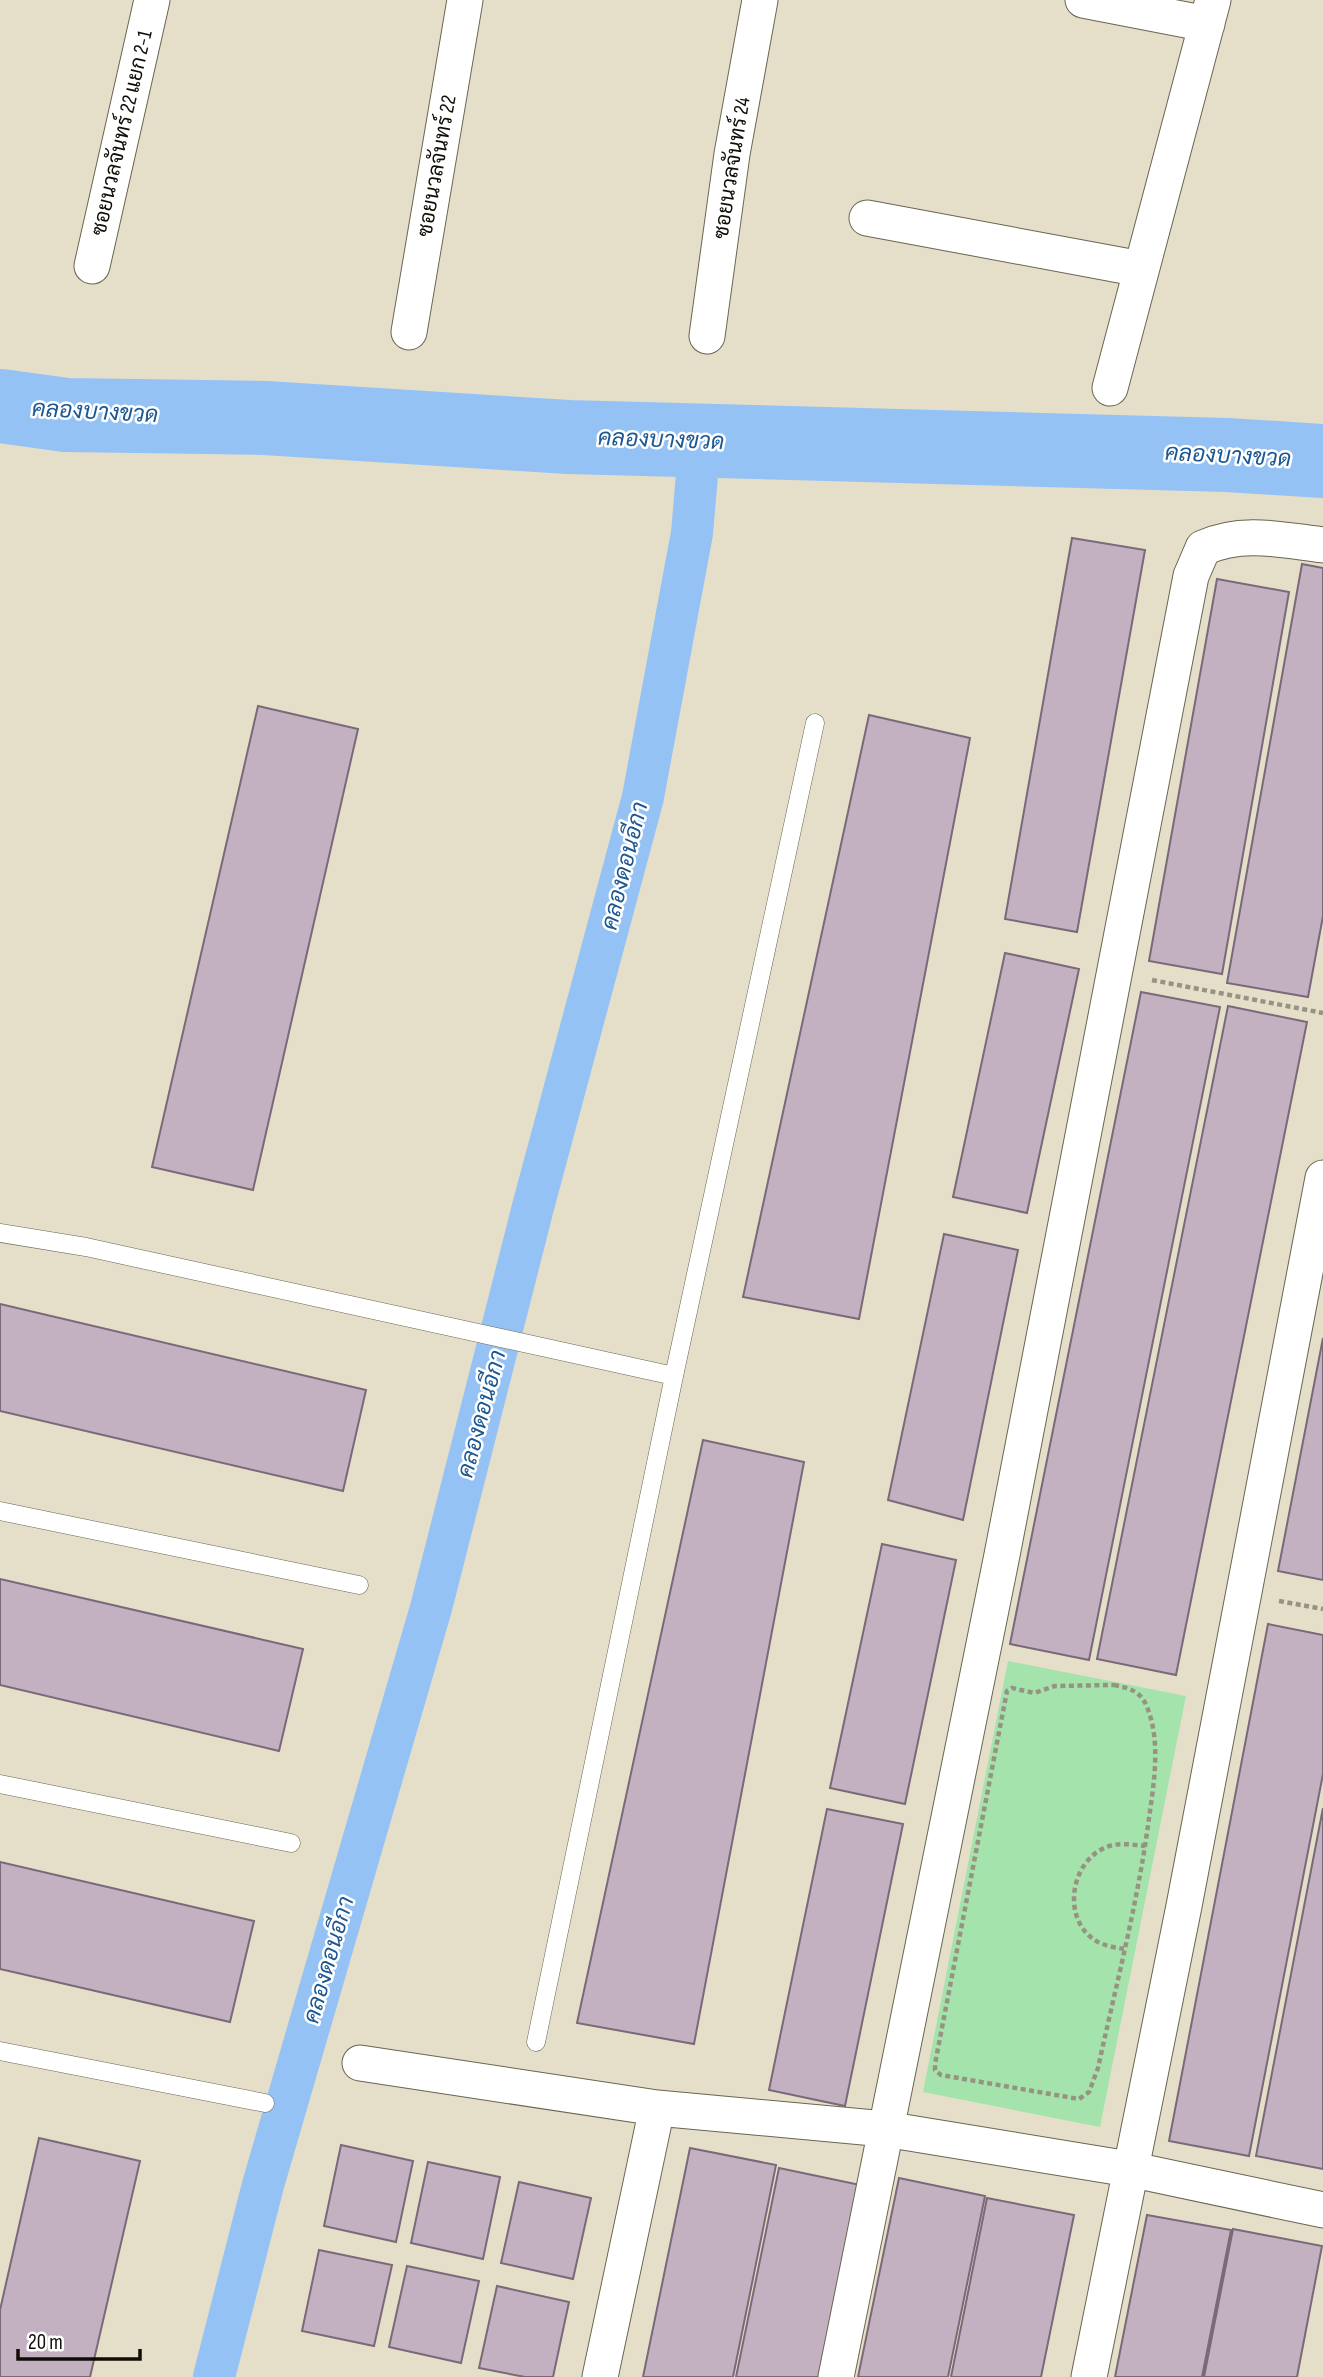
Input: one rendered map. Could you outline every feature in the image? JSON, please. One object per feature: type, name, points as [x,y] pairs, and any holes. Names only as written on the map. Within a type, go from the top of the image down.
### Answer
[{"type":"street","name":"ซอยนวลจันทร์ 22 แยก 2-1","points":[[92,265],[152,0]]},
{"type":"street","name":"ซอยนวลจันทร์ 22","points":[[409,332],[465,0]]},
{"type":"street","name":"ซอยนวลจันทร์ 24","points":[[707,336],[732,154],[760,0]]},
{"type":"street","points":[[1083,0],[1210,12],[1110,388]]},
{"type":"street","points":[[867,218],[1142,269]]},
{"type":"street","points":[[835,2377],[999,1569],[1191,576],[1203,548],[1221,540],[1248,536],[1323,545]]},
{"type":"street","points":[[1089,2377],[1184,1906],[1323,1178]]},
{"type":"street","points":[[360,2063],[657,2108],[885,2129],[1129,2169],[1323,2210]]},
{"type":"street","points":[[600,2377],[657,2108]]},
{"type":"lane","points":[[536,2042],[674,1376],[815,723]]},
{"type":"lane","points":[[0,1233],[86,1247],[674,1376]]},
{"type":"lane","points":[[0,1511],[359,1585]]},
{"type":"lane","points":[[0,1784],[291,1843]]},
{"type":"lane","points":[[0,2051],[265,2103]]},
{"type":"path","points":[[1114,973],[1323,1013]]},
{"type":"path","points":[[1114,1685],[1130,1688],[1139,1694],[1149,1715],[1155,1762],[1145,1846],[1124,1949],[1098,2068],[1089,2092],[1079,2099],[946,2077],[935,2070],[1007,1691],[1012,1688],[1034,1693],[1055,1686],[1114,1685]]},
{"type":"path","points":[[1124,1949],[1096,1941],[1080,1922],[1074,1909],[1075,1880],[1085,1864],[1100,1850],[1114,1845],[1145,1846]]},
{"type":"green space","points":[[1008,1661],[1186,1696],[1100,2127],[923,2092]]},
{"type":"building","points":[[1072,538],[1145,550],[1077,932],[1005,919]]},
{"type":"building","points":[[1302,564],[1323,568],[1323,916],[1308,997],[1227,983]]},
{"type":"building","points":[[1217,579],[1289,592],[1222,974],[1149,961]]},
{"type":"building","points":[[258,706],[358,729],[253,1190],[152,1167]]},
{"type":"building","points":[[869,715],[970,738],[859,1319],[743,1297]]},
{"type":"building","points":[[1005,953],[1079,969],[1027,1213],[953,1197]]},
{"type":"building","points":[[1141,992],[1220,1007],[1089,1660],[1010,1644]]},
{"type":"building","points":[[1228,1006],[1307,1022],[1176,1675],[1097,1659]]},
{"type":"building","points":[[944,1234],[1018,1250],[963,1520],[888,1500]]},
{"type":"building","points":[[0,1304],[366,1390],[343,1491],[0,1411]]},
{"type":"building","points":[[1323,1338],[1323,1580],[1278,1571]]},
{"type":"building","points":[[703,1440],[804,1462],[694,2044],[577,2023]]},
{"type":"building","points":[[882,1544],[956,1560],[905,1804],[830,1788]]},
{"type":"building","points":[[0,1579],[303,1649],[279,1751],[0,1685]]},
{"type":"building","points":[[1268,1624],[1323,1635],[1323,1774],[1249,2156],[1169,2141]]},
{"type":"building","points":[[1323,1808],[1323,2169],[1256,2156]]},
{"type":"building","points":[[827,1809],[903,1824],[845,2106],[769,2090]]},
{"type":"building","points":[[0,1862],[254,1921],[230,2022],[0,1969]]},
{"type":"building","points":[[39,2138],[140,2161],[90,2377],[0,2377],[0,2310]]},
{"type":"building","points":[[341,2145],[413,2161],[396,2242],[324,2226]]},
{"type":"building","points":[[690,2148],[776,2165],[733,2377],[643,2377]]},
{"type":"building","points":[[428,2162],[500,2177],[483,2259],[411,2243]]},
{"type":"building","points":[[779,2168],[865,2186],[826,2377],[736,2377]]},
{"type":"building","points":[[899,2178],[985,2196],[948,2377],[858,2377]]},
{"type":"building","points":[[519,2182],[591,2198],[573,2279],[501,2263]]},
{"type":"building","points":[[987,2198],[1074,2215],[1041,2377],[951,2377]]},
{"type":"building","points":[[1147,2215],[1231,2230],[1202,2377],[1115,2377]]},
{"type":"building","points":[[1233,2229],[1322,2246],[1297,2377],[1204,2377]]},
{"type":"building","points":[[319,2250],[392,2265],[374,2346],[302,2331]]},
{"type":"building","points":[[407,2266],[479,2281],[461,2363],[389,2347]]},
{"type":"building","points":[[497,2286],[569,2302],[553,2377],[525,2377],[479,2368]]},
{"type":"waterway","name":"คลองบางขวด","points":[[0,406],[66,415],[265,418],[568,437],[1227,455],[1323,461]]},
{"type":"waterway","name":"คลองดอนอีกา","points":[[214,2377],[263,2185],[431,1608],[533,1207],[643,797],[692,533],[700,440]]}]
